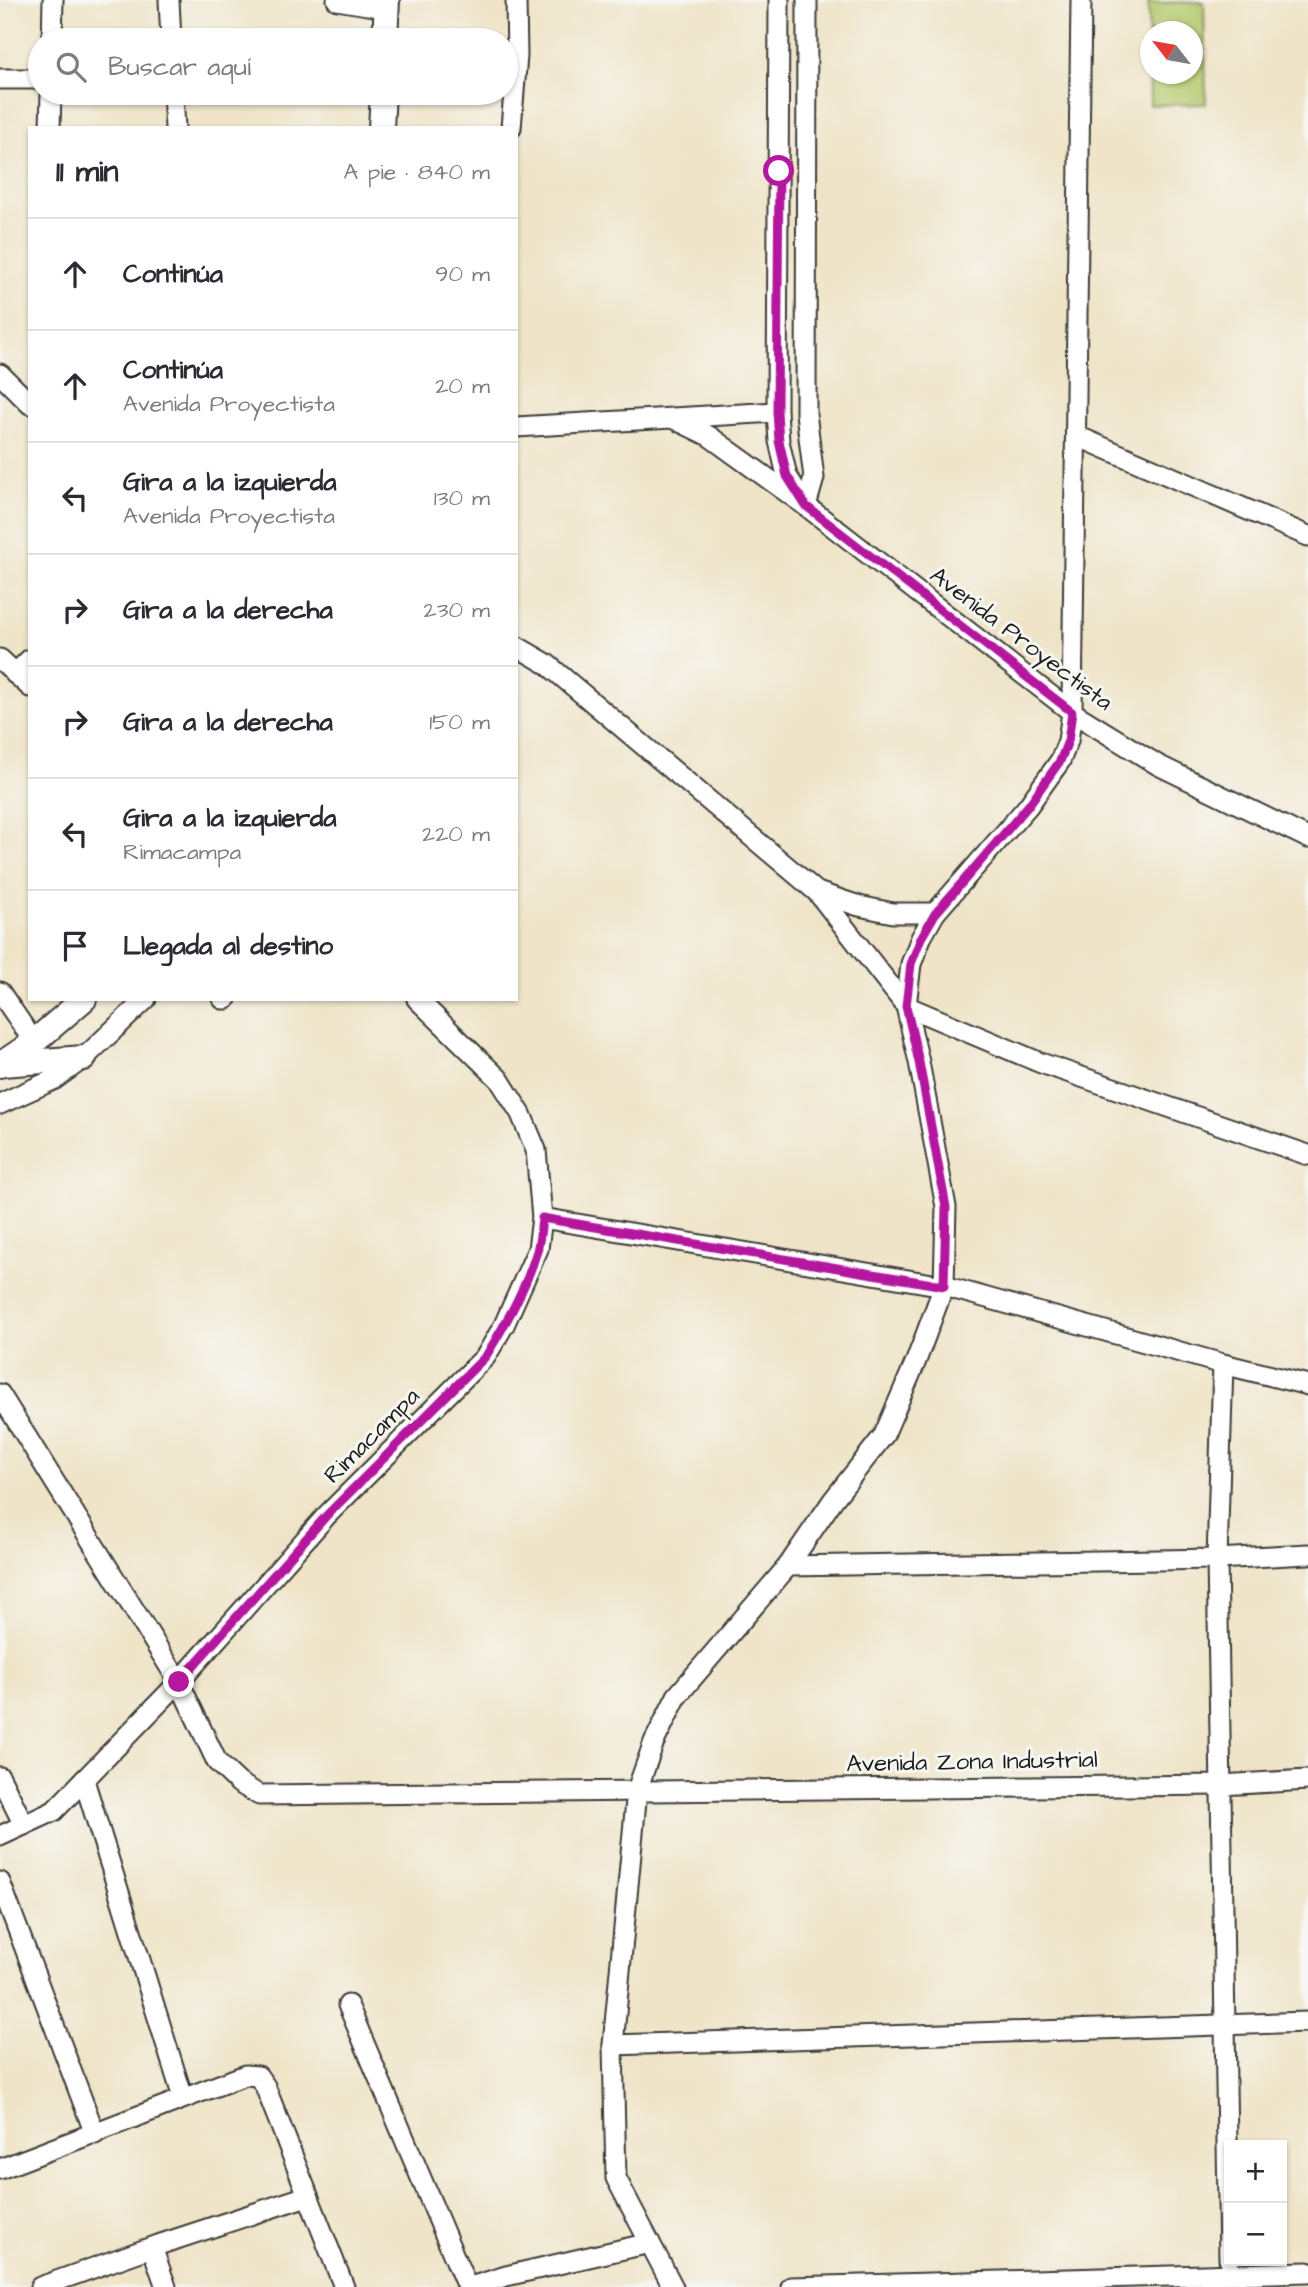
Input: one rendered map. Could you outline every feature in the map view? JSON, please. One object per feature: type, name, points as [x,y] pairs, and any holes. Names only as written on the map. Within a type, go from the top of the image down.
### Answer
[{"type":"main road","points":[[385,28],[386,4]]},
{"type":"main road","points":[[381,126],[382,105]]},
{"type":"main road","points":[[1,1064],[34,1042],[82,1001]]},
{"type":"main road","points":[[1,1064],[84,1058]]},
{"type":"street","points":[[52,28],[53,0]]},
{"type":"street","points":[[169,0],[170,28]]},
{"type":"street","points":[[337,0],[386,4]]},
{"type":"street","points":[[516,0],[516,28]]},
{"type":"street","name":"Avenida Proyectista","points":[[779,0],[777,412],[779,441],[787,476],[806,506],[1072,712],[1158,765],[1308,838]]},
{"type":"street","points":[[672,418],[709,436],[806,506],[814,478],[806,413],[807,0]]},
{"type":"street","points":[[673,2287],[616,2178],[613,2045],[637,1790],[654,1742],[677,1696],[788,1566],[833,1500],[884,1435],[944,1286],[946,1207],[906,1006],[911,964],[921,938],[935,914],[1028,806],[1060,761],[1068,741],[1072,712],[1077,436],[1081,0]]},
{"type":"street","points":[[0,79],[28,79]]},
{"type":"street","points":[[50,126],[51,105]]},
{"type":"street","points":[[174,105],[175,126]]},
{"type":"street","points":[[511,126],[513,105]]},
{"type":"street","points":[[0,374],[28,402]]},
{"type":"street","points":[[518,427],[777,412]]},
{"type":"street","points":[[1077,436],[1308,536]]},
{"type":"street","points":[[518,647],[547,664],[817,892],[906,1006],[1041,1063],[1308,1155]]},
{"type":"street","points":[[0,659],[22,681],[28,664]]},
{"type":"street","points":[[817,892],[859,906],[893,913],[935,914]]},
{"type":"street","points":[[0,992],[34,1042]]},
{"type":"street","points":[[0,1104],[55,1079],[84,1058],[144,1001]]},
{"type":"street","name":"Rimacampa","points":[[0,1836],[54,1811],[179,1682],[327,1515],[486,1356],[504,1325],[538,1249],[542,1218],[536,1150],[521,1114],[499,1079],[419,1001]]},
{"type":"street","points":[[542,1218],[944,1286],[1308,1385]]},
{"type":"street","points":[[1223,1364],[1217,1559],[1228,2203]]},
{"type":"street","name":"Avenida Zona Industrial","points":[[0,1394],[179,1682],[217,1762],[240,1783],[259,1795],[1221,1784],[1308,1780]]},
{"type":"street","points":[[788,1566],[1217,1559],[1308,1554]]},
{"type":"street","points":[[0,1777],[24,1825]]},
{"type":"street","points":[[84,1780],[183,2098]]},
{"type":"street","points":[[0,1882],[95,2134]]},
{"type":"street","points":[[348,2005],[468,2287],[556,2264],[650,2244]]},
{"type":"street","points":[[613,2045],[1308,2022]]},
{"type":"street","points":[[0,2169],[245,2074],[258,2076],[265,2086],[344,2287]]},
{"type":"street","points":[[40,2287],[307,2196]]},
{"type":"street","points":[[152,2247],[166,2287]]},
{"type":"street","points":[[792,2287],[1224,2265]]},
{"type":"street","points":[[1240,2266],[1308,2272]]},
{"type":"green space","points":[[1204,2],[1206,104],[1150,105],[1150,84],[1203,84],[1203,21],[1148,21],[1148,3]]},
{"type":"route","points":[[179,1682],[327,1515],[486,1356],[504,1325],[538,1249],[542,1218],[944,1286],[946,1207],[906,1006],[911,964],[921,938],[935,914],[1028,806],[1060,761],[1068,741],[1072,712],[806,506],[787,476],[779,441],[777,412],[779,171]]}]
